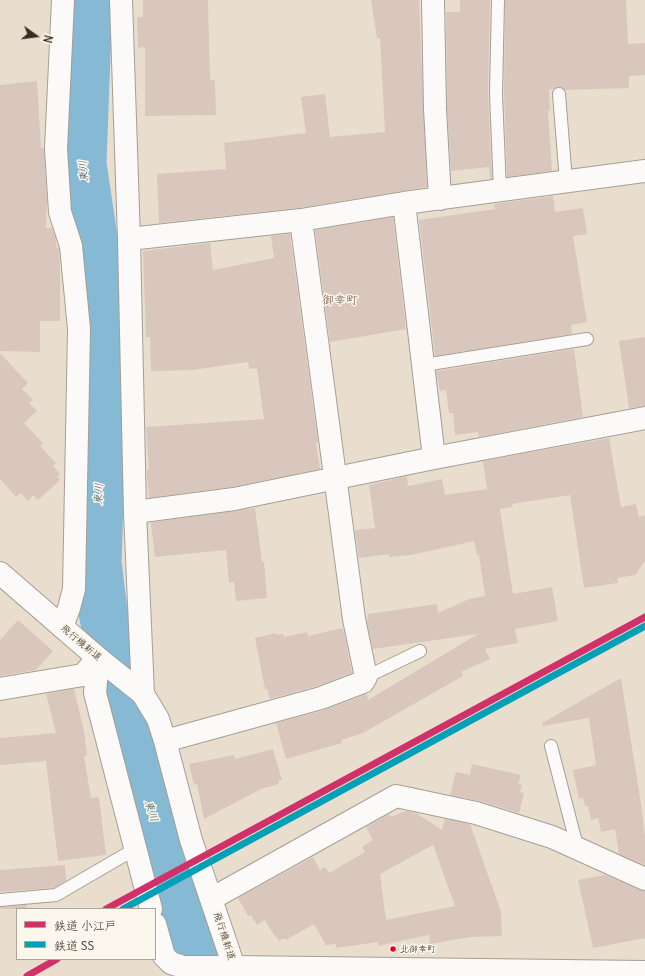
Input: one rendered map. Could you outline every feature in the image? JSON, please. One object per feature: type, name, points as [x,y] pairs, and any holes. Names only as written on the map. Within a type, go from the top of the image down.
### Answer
[{"type":"street","points":[[62,627],[74,589],[79,329],[71,246],[60,212],[56,149],[63,0]]},
{"type":"street","points":[[121,0],[130,239],[135,512],[141,692]]},
{"type":"street","points":[[433,0],[435,109],[440,199]]},
{"type":"street","points":[[130,239],[301,220],[404,203],[645,171]]},
{"type":"street","points":[[404,203],[434,458]]},
{"type":"street","points":[[165,741],[321,698],[363,682],[366,677],[354,619],[301,220]]},
{"type":"street","points":[[135,512],[234,499],[434,458],[645,418]]},
{"type":"street","name":"飛行機新道","points":[[0,573],[101,660],[141,692],[158,719],[191,840],[211,899],[230,970],[590,974],[645,972]]},
{"type":"street","points":[[0,689],[83,675],[101,660]]},
{"type":"street","points":[[101,660],[95,693],[151,908]]},
{"type":"street","points":[[211,899],[396,796],[476,813],[552,837],[645,879]]},
{"type":"street","points":[[156,928],[164,956],[171,963],[183,967],[230,970]]},
{"type":"lane","points":[[498,0],[496,94],[500,191]]},
{"type":"lane","points":[[559,94],[566,181]]},
{"type":"lane","points":[[424,365],[587,339]]},
{"type":"lane","points":[[366,677],[420,650]]},
{"type":"lane","points":[[551,746],[578,850]]},
{"type":"lane","points":[[0,900],[56,895],[135,850]]},
{"type":"building","points":[[143,0],[208,0],[210,80],[215,80],[216,115],[145,116],[145,47],[138,48],[137,17],[143,17]]},
{"type":"building","points":[[371,0],[419,0],[427,187],[299,208],[159,223],[157,174],[226,169],[224,143],[306,133],[301,97],[325,94],[330,137],[385,132],[380,38],[377,38]]},
{"type":"building","points":[[460,0],[490,0],[488,94],[492,179],[490,179],[489,167],[451,171],[447,109],[446,12],[460,12]]},
{"type":"building","points":[[505,0],[626,0],[628,44],[645,43],[645,75],[629,76],[629,88],[565,90],[559,87],[549,90],[550,110],[548,111],[552,171],[507,177],[504,94]]},
{"type":"building","points":[[37,81],[41,148],[44,148],[47,200],[46,228],[52,228],[56,239],[56,246],[59,249],[60,321],[40,321],[40,352],[0,351],[0,85]]},
{"type":"building","points":[[553,196],[555,212],[583,208],[587,234],[573,236],[587,322],[571,325],[572,334],[435,356],[419,220],[495,209],[494,204]]},
{"type":"building","points":[[393,217],[406,329],[330,342],[315,230]]},
{"type":"building","points":[[290,234],[318,442],[316,443],[320,469],[232,487],[149,498],[147,470],[149,469],[146,427],[264,419],[257,368],[249,369],[248,362],[192,370],[151,371],[150,337],[146,337],[143,251],[210,243],[213,270],[274,258],[271,236]]},
{"type":"building","points":[[645,337],[645,406],[629,408],[619,341]]},
{"type":"building","points":[[574,349],[583,417],[479,437],[478,432],[455,435],[453,413],[449,413],[446,390],[440,391],[436,371]]},
{"type":"building","points":[[0,353],[28,383],[22,389],[33,400],[29,403],[37,411],[24,423],[43,443],[40,446],[56,463],[53,466],[60,474],[57,477],[60,480],[38,500],[33,495],[28,501],[21,493],[16,497],[0,479]]},
{"type":"building","points":[[609,438],[621,507],[636,504],[639,517],[645,515],[645,561],[635,575],[617,578],[618,583],[584,588],[570,495],[512,504],[513,507],[500,509],[513,594],[552,587],[558,621],[515,629],[518,643],[485,649],[490,659],[461,672],[463,676],[363,733],[341,740],[342,743],[286,759],[276,723],[324,710],[367,694],[368,700],[478,634],[373,649],[367,622],[368,614],[437,604],[438,613],[469,599],[485,596],[479,555],[477,555],[474,541],[411,555],[389,557],[389,554],[359,558],[355,530],[375,528],[369,485],[407,476],[408,486],[442,479],[445,495],[487,489],[483,461]]},
{"type":"building","points":[[255,508],[262,562],[264,562],[267,598],[236,601],[234,582],[229,583],[226,550],[155,557],[151,523],[153,522]]},
{"type":"building","points":[[18,620],[53,651],[36,670],[0,676],[0,640]]},
{"type":"building","points":[[343,628],[352,673],[317,686],[270,699],[267,689],[265,689],[255,638],[276,633],[276,635],[283,634],[284,637],[307,632],[308,636]]},
{"type":"building","points":[[621,678],[641,804],[645,836],[645,865],[619,854],[615,829],[601,832],[598,818],[591,820],[588,806],[585,806],[583,798],[579,799],[573,770],[596,765],[589,718],[543,726],[542,723]]},
{"type":"building","points":[[74,689],[84,731],[87,755],[84,756],[91,798],[99,797],[106,855],[58,861],[46,761],[0,765],[0,738],[56,733],[46,694]]},
{"type":"building","points":[[273,749],[282,780],[278,781],[279,784],[261,789],[204,819],[197,784],[194,785],[189,764],[234,755],[235,759]]},
{"type":"building","points":[[472,764],[521,775],[518,784],[522,785],[520,792],[524,793],[519,813],[480,801],[450,795],[456,772],[470,775]]},
{"type":"building","points":[[406,811],[416,813],[442,830],[445,819],[470,824],[501,912],[502,936],[470,937],[430,944],[429,935],[378,946],[378,942],[336,948],[336,944],[326,945],[314,924],[286,940],[284,938],[279,941],[265,920],[257,925],[251,915],[248,916],[238,898],[313,857],[320,870],[325,867],[329,873],[365,852],[362,847],[373,840],[366,827],[389,814],[390,817]],"holes":[[[433,845],[455,906],[386,920],[380,874]]]},
{"type":"building","points":[[65,865],[66,881],[54,888],[0,892],[0,870]]},
{"type":"building","points":[[605,875],[645,891],[645,938],[593,948],[578,880]]},
{"type":"building","points":[[26,905],[27,908],[0,909],[0,907]]},
{"type":"waterway","name":"東川","points":[[92,0],[87,26],[82,164],[97,265],[102,413],[97,562],[103,612],[127,730],[200,976]]},
{"type":"rail line","name":"小江戸","points":[[108,908],[645,617]]},
{"type":"rail line","name":"SS","points":[[125,908],[645,626]]},
{"type":"rail line","name":"小江戸","points":[[27,976],[55,960]]},
{"type":"place","name":"北御幸町","points":[[393,949]]},
{"type":"district","name":"御幸町","points":[[340,301]]}]
